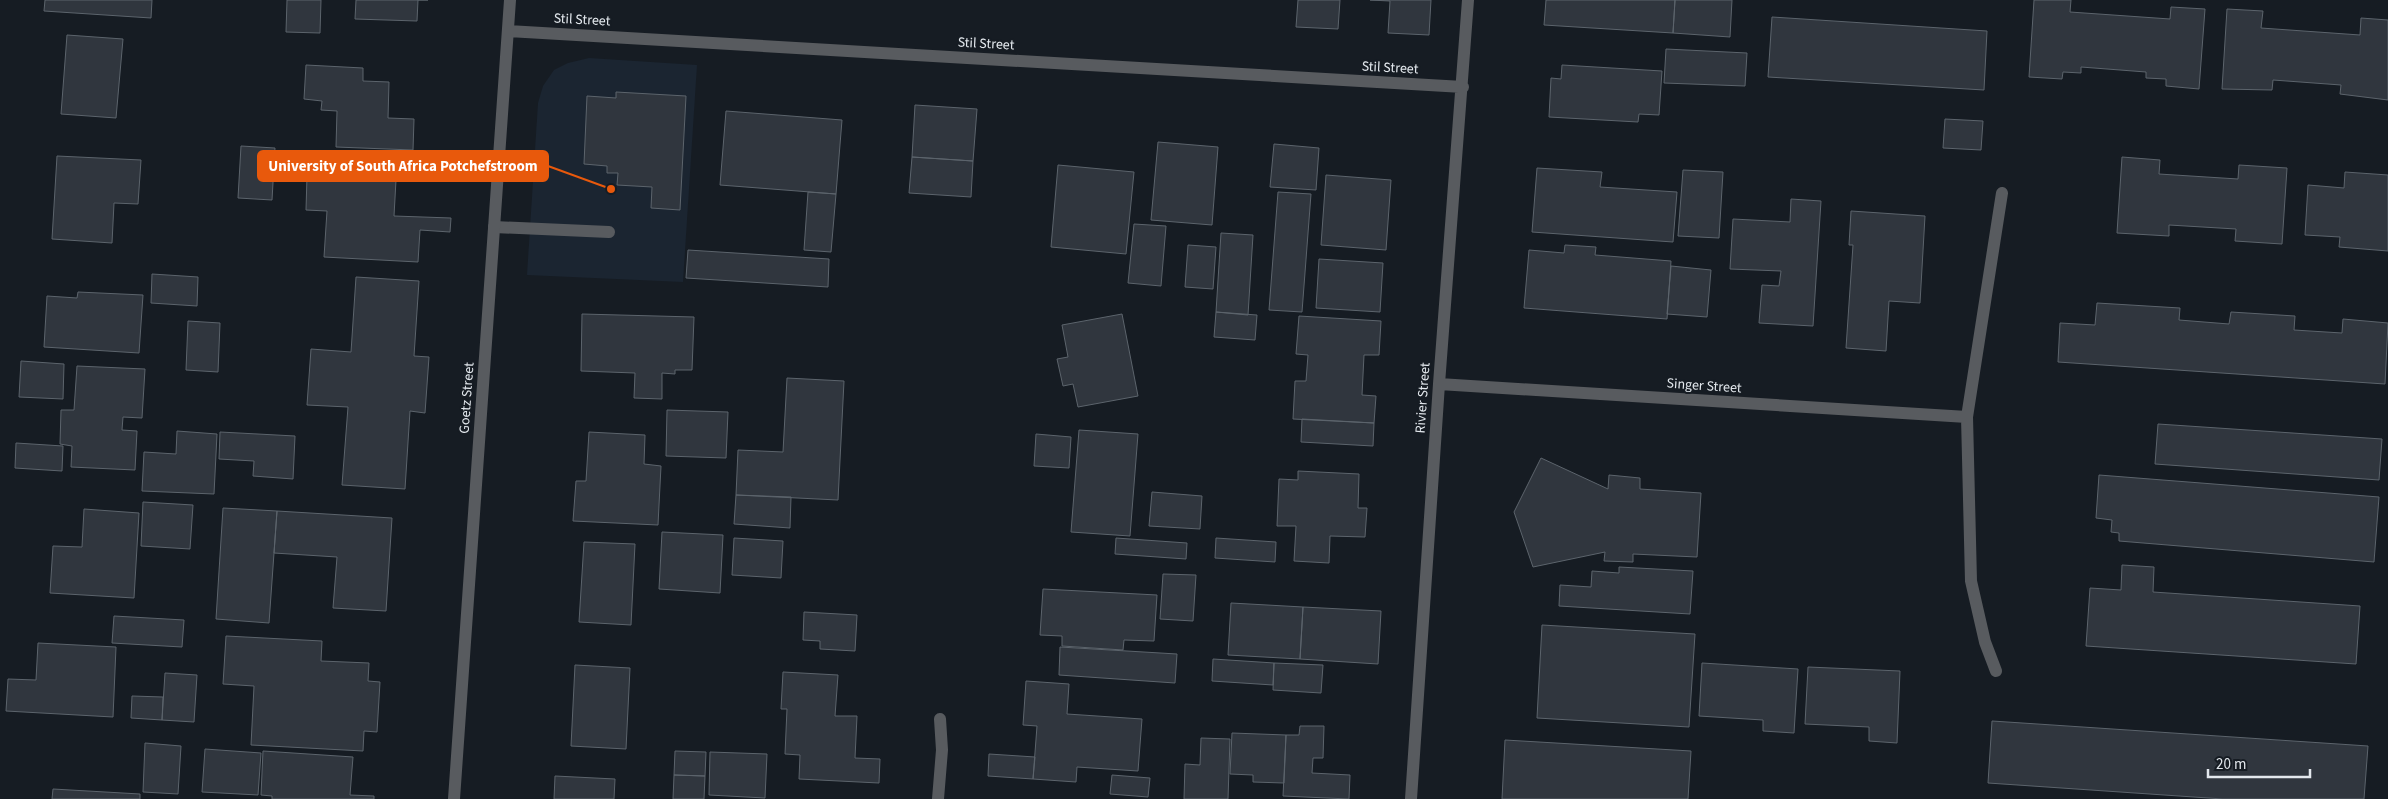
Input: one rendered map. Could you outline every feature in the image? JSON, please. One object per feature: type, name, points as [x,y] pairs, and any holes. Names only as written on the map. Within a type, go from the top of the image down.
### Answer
[{"type":"street","name":"Goetz Street","points":[[454,799],[510,0]]},
{"type":"street","name":"Rivier Street","points":[[1411,799],[1439,384],[1463,87],[1468,0]]},
{"type":"street","name":"Stil Street","points":[[508,30],[1463,87]]},
{"type":"street","points":[[1996,670],[1984,642],[1971,581],[1967,417],[2002,193]]},
{"type":"street","points":[[494,227],[610,232]]},
{"type":"street","name":"Singer Street","points":[[1439,384],[1967,417]]},
{"type":"street","points":[[938,799],[942,750],[940,720]]},
{"type":"shaded area","points":[[589,58],[697,65],[683,282],[527,275],[538,103],[543,86],[554,70],[568,63]]},
{"type":"building","points":[[45,0],[152,0],[151,18],[44,11]]},
{"type":"building","points":[[287,0],[321,0],[320,33],[286,32]]},
{"type":"building","points":[[356,0],[418,0],[417,21],[355,19]]},
{"type":"building","points":[[1298,0],[1340,0],[1338,29],[1296,27]]},
{"type":"building","points":[[1370,0],[1431,0],[1429,35],[1388,33],[1390,1]]},
{"type":"building","points":[[1546,0],[1675,0],[1673,33],[1544,25]]},
{"type":"building","points":[[1675,0],[1732,0],[1730,37],[1673,33]]},
{"type":"building","points":[[2034,0],[2071,0],[2070,12],[2170,19],[2171,7],[2205,9],[2199,89],[2166,86],[2166,79],[2146,78],[2146,72],[2081,67],[2081,73],[2063,72],[2062,79],[2029,77]]},
{"type":"building","points":[[2227,9],[2263,11],[2261,28],[2360,35],[2361,18],[2388,20],[2388,100],[2340,94],[2341,85],[2273,80],[2272,90],[2222,89]]},
{"type":"building","points":[[1772,17],[1987,31],[1984,90],[1768,77]]},
{"type":"building","points":[[67,35],[123,39],[116,118],[61,114]]},
{"type":"building","points":[[1666,49],[1747,53],[1745,86],[1664,83]]},
{"type":"building","points":[[306,65],[363,68],[363,81],[389,82],[388,118],[414,119],[413,150],[336,147],[337,111],[321,110],[322,101],[304,99]]},
{"type":"building","points":[[1562,65],[1662,71],[1659,115],[1639,114],[1638,122],[1549,117],[1551,78],[1561,79]]},
{"type":"building","points":[[616,92],[686,96],[680,210],[651,208],[652,187],[617,185],[618,173],[607,173],[607,166],[584,164],[587,96],[616,98]]},
{"type":"building","points":[[915,105],[977,109],[973,161],[912,157]]},
{"type":"building","points":[[726,111],[842,120],[836,194],[720,185]]},
{"type":"building","points":[[1945,119],[1983,121],[1981,150],[1943,148]]},
{"type":"building","points":[[1158,142],[1218,147],[1212,225],[1151,220]]},
{"type":"building","points":[[1274,144],[1319,148],[1316,190],[1270,187]]},
{"type":"building","points":[[241,146],[275,148],[272,200],[238,198]]},
{"type":"building","points":[[57,156],[141,160],[138,204],[114,203],[112,243],[52,239]]},
{"type":"building","points":[[912,157],[973,161],[971,197],[909,193]]},
{"type":"building","points":[[2122,157],[2160,160],[2159,174],[2238,179],[2239,165],[2287,168],[2282,244],[2235,241],[2236,229],[2169,225],[2169,236],[2117,233]]},
{"type":"building","points":[[1058,165],[1134,172],[1126,254],[1051,247]]},
{"type":"building","points":[[1537,168],[1602,172],[1600,187],[1677,192],[1673,242],[1532,232]]},
{"type":"building","points":[[1683,170],[1723,172],[1719,238],[1678,236]]},
{"type":"building","points":[[2345,172],[2388,175],[2388,251],[2339,247],[2340,237],[2305,235],[2308,185],[2344,188]]},
{"type":"building","points":[[1326,175],[1391,180],[1386,250],[1321,245]]},
{"type":"building","points":[[307,176],[396,180],[394,216],[451,218],[450,232],[420,230],[418,262],[324,257],[327,211],[306,210]]},
{"type":"building","points":[[808,192],[836,194],[831,252],[804,250]]},
{"type":"building","points":[[1278,192],[1311,194],[1302,312],[1269,310]]},
{"type":"building","points":[[1791,199],[1821,201],[1813,326],[1759,323],[1762,285],[1779,286],[1781,271],[1730,269],[1733,219],[1790,222]]},
{"type":"building","points":[[1851,211],[1925,216],[1920,303],[1889,301],[1886,351],[1846,348],[1853,245],[1849,245]]},
{"type":"building","points":[[1134,224],[1166,226],[1161,286],[1128,283]]},
{"type":"building","points":[[1221,233],[1253,235],[1248,315],[1216,312]]},
{"type":"building","points":[[1188,245],[1216,247],[1213,289],[1185,287]]},
{"type":"building","points":[[1565,245],[1596,247],[1595,255],[1671,261],[1667,319],[1524,308],[1529,250],[1564,253]]},
{"type":"building","points":[[688,250],[829,259],[828,287],[686,278]]},
{"type":"building","points":[[1319,259],[1383,263],[1380,312],[1316,308]]},
{"type":"building","points":[[1671,266],[1711,270],[1707,317],[1667,314]]},
{"type":"building","points":[[152,274],[198,277],[197,306],[151,303]]},
{"type":"building","points":[[356,277],[419,281],[414,356],[429,357],[425,413],[410,411],[405,489],[342,485],[348,407],[307,405],[311,349],[351,352]]},
{"type":"building","points":[[78,292],[143,295],[139,353],[44,347],[47,296],[77,298]]},
{"type":"building","points":[[2097,303],[2180,308],[2179,320],[2229,324],[2231,312],[2295,316],[2294,330],[2342,333],[2343,319],[2388,323],[2385,384],[2058,362],[2060,323],[2095,325]]},
{"type":"building","points":[[1216,312],[1257,315],[1255,340],[1214,337]]},
{"type":"building","points":[[582,314],[694,317],[692,370],[675,370],[675,374],[662,373],[662,399],[634,398],[635,373],[581,371]]},
{"type":"building","points":[[1122,314],[1138,396],[1078,407],[1073,384],[1063,386],[1057,359],[1068,357],[1062,325]]},
{"type":"building","points":[[1299,316],[1381,321],[1379,355],[1364,355],[1362,395],[1376,396],[1374,423],[1293,419],[1295,381],[1306,381],[1308,355],[1296,354]]},
{"type":"building","points":[[188,321],[220,323],[218,372],[186,370]]},
{"type":"building","points":[[21,361],[64,364],[63,399],[19,397]]},
{"type":"building","points":[[77,366],[145,369],[142,418],[123,417],[122,430],[137,431],[135,470],[71,467],[72,446],[60,444],[61,410],[74,410]]},
{"type":"building","points":[[787,378],[844,381],[838,500],[736,495],[738,450],[783,452]]},
{"type":"building","points":[[667,410],[728,412],[726,458],[666,456]]},
{"type":"building","points":[[1302,419],[1374,423],[1373,446],[1301,442]]},
{"type":"building","points":[[2158,424],[2382,439],[2379,480],[2155,464]]},
{"type":"building","points":[[1079,430],[1138,434],[1130,536],[1071,532]]},
{"type":"building","points":[[177,431],[217,434],[214,494],[142,491],[144,452],[176,454]]},
{"type":"building","points":[[220,432],[295,436],[293,479],[253,476],[254,461],[219,459]]},
{"type":"building","points":[[589,432],[645,435],[644,464],[661,466],[658,525],[573,521],[576,481],[586,481]]},
{"type":"building","points":[[1036,434],[1071,437],[1069,468],[1034,466]]},
{"type":"building","points":[[16,443],[63,446],[62,471],[15,468]]},
{"type":"building","points":[[1541,458],[1608,489],[1609,475],[1640,478],[1640,489],[1701,493],[1697,557],[1633,554],[1633,562],[1604,561],[1605,552],[1533,567],[1514,512]]},
{"type":"building","points":[[1298,471],[1359,474],[1358,508],[1367,508],[1365,537],[1330,536],[1329,563],[1294,561],[1296,526],[1277,526],[1279,479],[1298,480]]},
{"type":"building","points":[[2099,475],[2379,497],[2374,562],[2119,541],[2119,533],[2111,532],[2112,520],[2096,518]]},
{"type":"building","points":[[1152,492],[1202,496],[1200,529],[1149,526]]},
{"type":"building","points":[[736,495],[791,497],[790,528],[734,524]]},
{"type":"building","points":[[143,502],[193,505],[190,549],[141,546]]},
{"type":"building","points":[[223,508],[277,511],[269,623],[216,619]]},
{"type":"building","points":[[84,509],[139,513],[134,598],[50,593],[53,546],[82,547]]},
{"type":"building","points":[[277,511],[392,518],[386,611],[333,608],[337,557],[274,553]]},
{"type":"building","points":[[662,532],[723,535],[720,593],[659,589]]},
{"type":"building","points":[[734,538],[783,541],[781,578],[732,575]]},
{"type":"building","points":[[1116,538],[1187,543],[1186,559],[1115,554]]},
{"type":"building","points":[[1216,538],[1276,542],[1275,562],[1215,558]]},
{"type":"building","points":[[584,542],[635,544],[631,625],[579,622]]},
{"type":"building","points":[[2122,565],[2154,567],[2153,592],[2360,606],[2356,664],[2086,646],[2090,588],[2121,590]]},
{"type":"building","points":[[1619,567],[1693,571],[1690,614],[1559,606],[1560,585],[1591,587],[1592,571],[1619,573]]},
{"type":"building","points":[[1163,574],[1196,575],[1193,621],[1160,619]]},
{"type":"building","points":[[1043,589],[1157,595],[1154,641],[1124,640],[1123,650],[1062,646],[1062,636],[1040,635]]},
{"type":"building","points":[[1231,603],[1303,607],[1300,659],[1228,655]]},
{"type":"building","points":[[1303,607],[1381,611],[1378,664],[1300,659]]},
{"type":"building","points":[[804,612],[857,615],[855,651],[820,649],[820,641],[803,640]]},
{"type":"building","points":[[114,616],[184,620],[182,647],[112,643]]},
{"type":"building","points":[[1542,625],[1695,634],[1689,727],[1537,718]]},
{"type":"building","points":[[226,636],[322,641],[321,661],[369,663],[368,681],[380,682],[377,732],[364,731],[363,751],[251,745],[254,686],[223,684]]},
{"type":"building","points":[[38,643],[116,647],[113,717],[6,711],[8,679],[36,680]]},
{"type":"building","points":[[1060,647],[1177,654],[1175,683],[1059,675]]},
{"type":"building","points":[[1213,659],[1274,663],[1273,685],[1212,681]]},
{"type":"building","points":[[1274,663],[1323,665],[1321,693],[1273,690]]},
{"type":"building","points":[[1702,663],[1798,669],[1794,733],[1763,731],[1763,720],[1699,716]]},
{"type":"building","points":[[575,665],[630,668],[626,749],[571,746]]},
{"type":"building","points":[[1808,667],[1900,671],[1897,743],[1869,741],[1869,727],[1805,724]]},
{"type":"building","points":[[783,672],[838,675],[835,716],[857,716],[855,758],[880,759],[879,783],[799,779],[800,755],[785,754],[787,709],[781,709]]},
{"type":"building","points":[[165,673],[197,675],[194,722],[162,720]]},
{"type":"building","points":[[1026,681],[1069,684],[1067,714],[1142,719],[1138,771],[1077,767],[1076,782],[1033,779],[1037,726],[1023,725]]},
{"type":"building","points":[[132,696],[163,697],[162,720],[131,718]]},
{"type":"building","points":[[1992,721],[2368,746],[2364,799],[2223,799],[1988,783]]},
{"type":"building","points":[[1300,726],[1324,726],[1323,758],[1313,758],[1312,773],[1350,775],[1349,799],[1283,796],[1286,735],[1299,735]]},
{"type":"building","points":[[1232,733],[1286,735],[1284,783],[1253,782],[1253,775],[1230,774]]},
{"type":"building","points":[[1201,738],[1230,739],[1228,799],[1184,799],[1185,764],[1200,765]]},
{"type":"building","points":[[1505,740],[1691,751],[1688,799],[1502,799]]},
{"type":"building","points":[[145,743],[181,746],[178,794],[143,792]]},
{"type":"building","points":[[205,749],[261,753],[258,795],[202,792]]},
{"type":"building","points":[[263,751],[353,757],[350,795],[374,796],[374,799],[272,799],[272,796],[261,795]]},
{"type":"building","points":[[675,751],[706,752],[705,776],[674,775]]},
{"type":"building","points":[[710,752],[767,754],[765,798],[709,795]]},
{"type":"building","points":[[989,754],[1035,757],[1033,779],[988,776]]},
{"type":"building","points":[[674,775],[705,776],[704,799],[673,799]]},
{"type":"building","points":[[1112,775],[1150,778],[1148,797],[1110,794]]},
{"type":"building","points":[[555,776],[615,779],[614,799],[554,799]]},
{"type":"building","points":[[53,789],[140,794],[140,799],[52,799]]},
{"type":"place","name":"University of South Africa Potchefstroom","points":[[611,189]]}]
